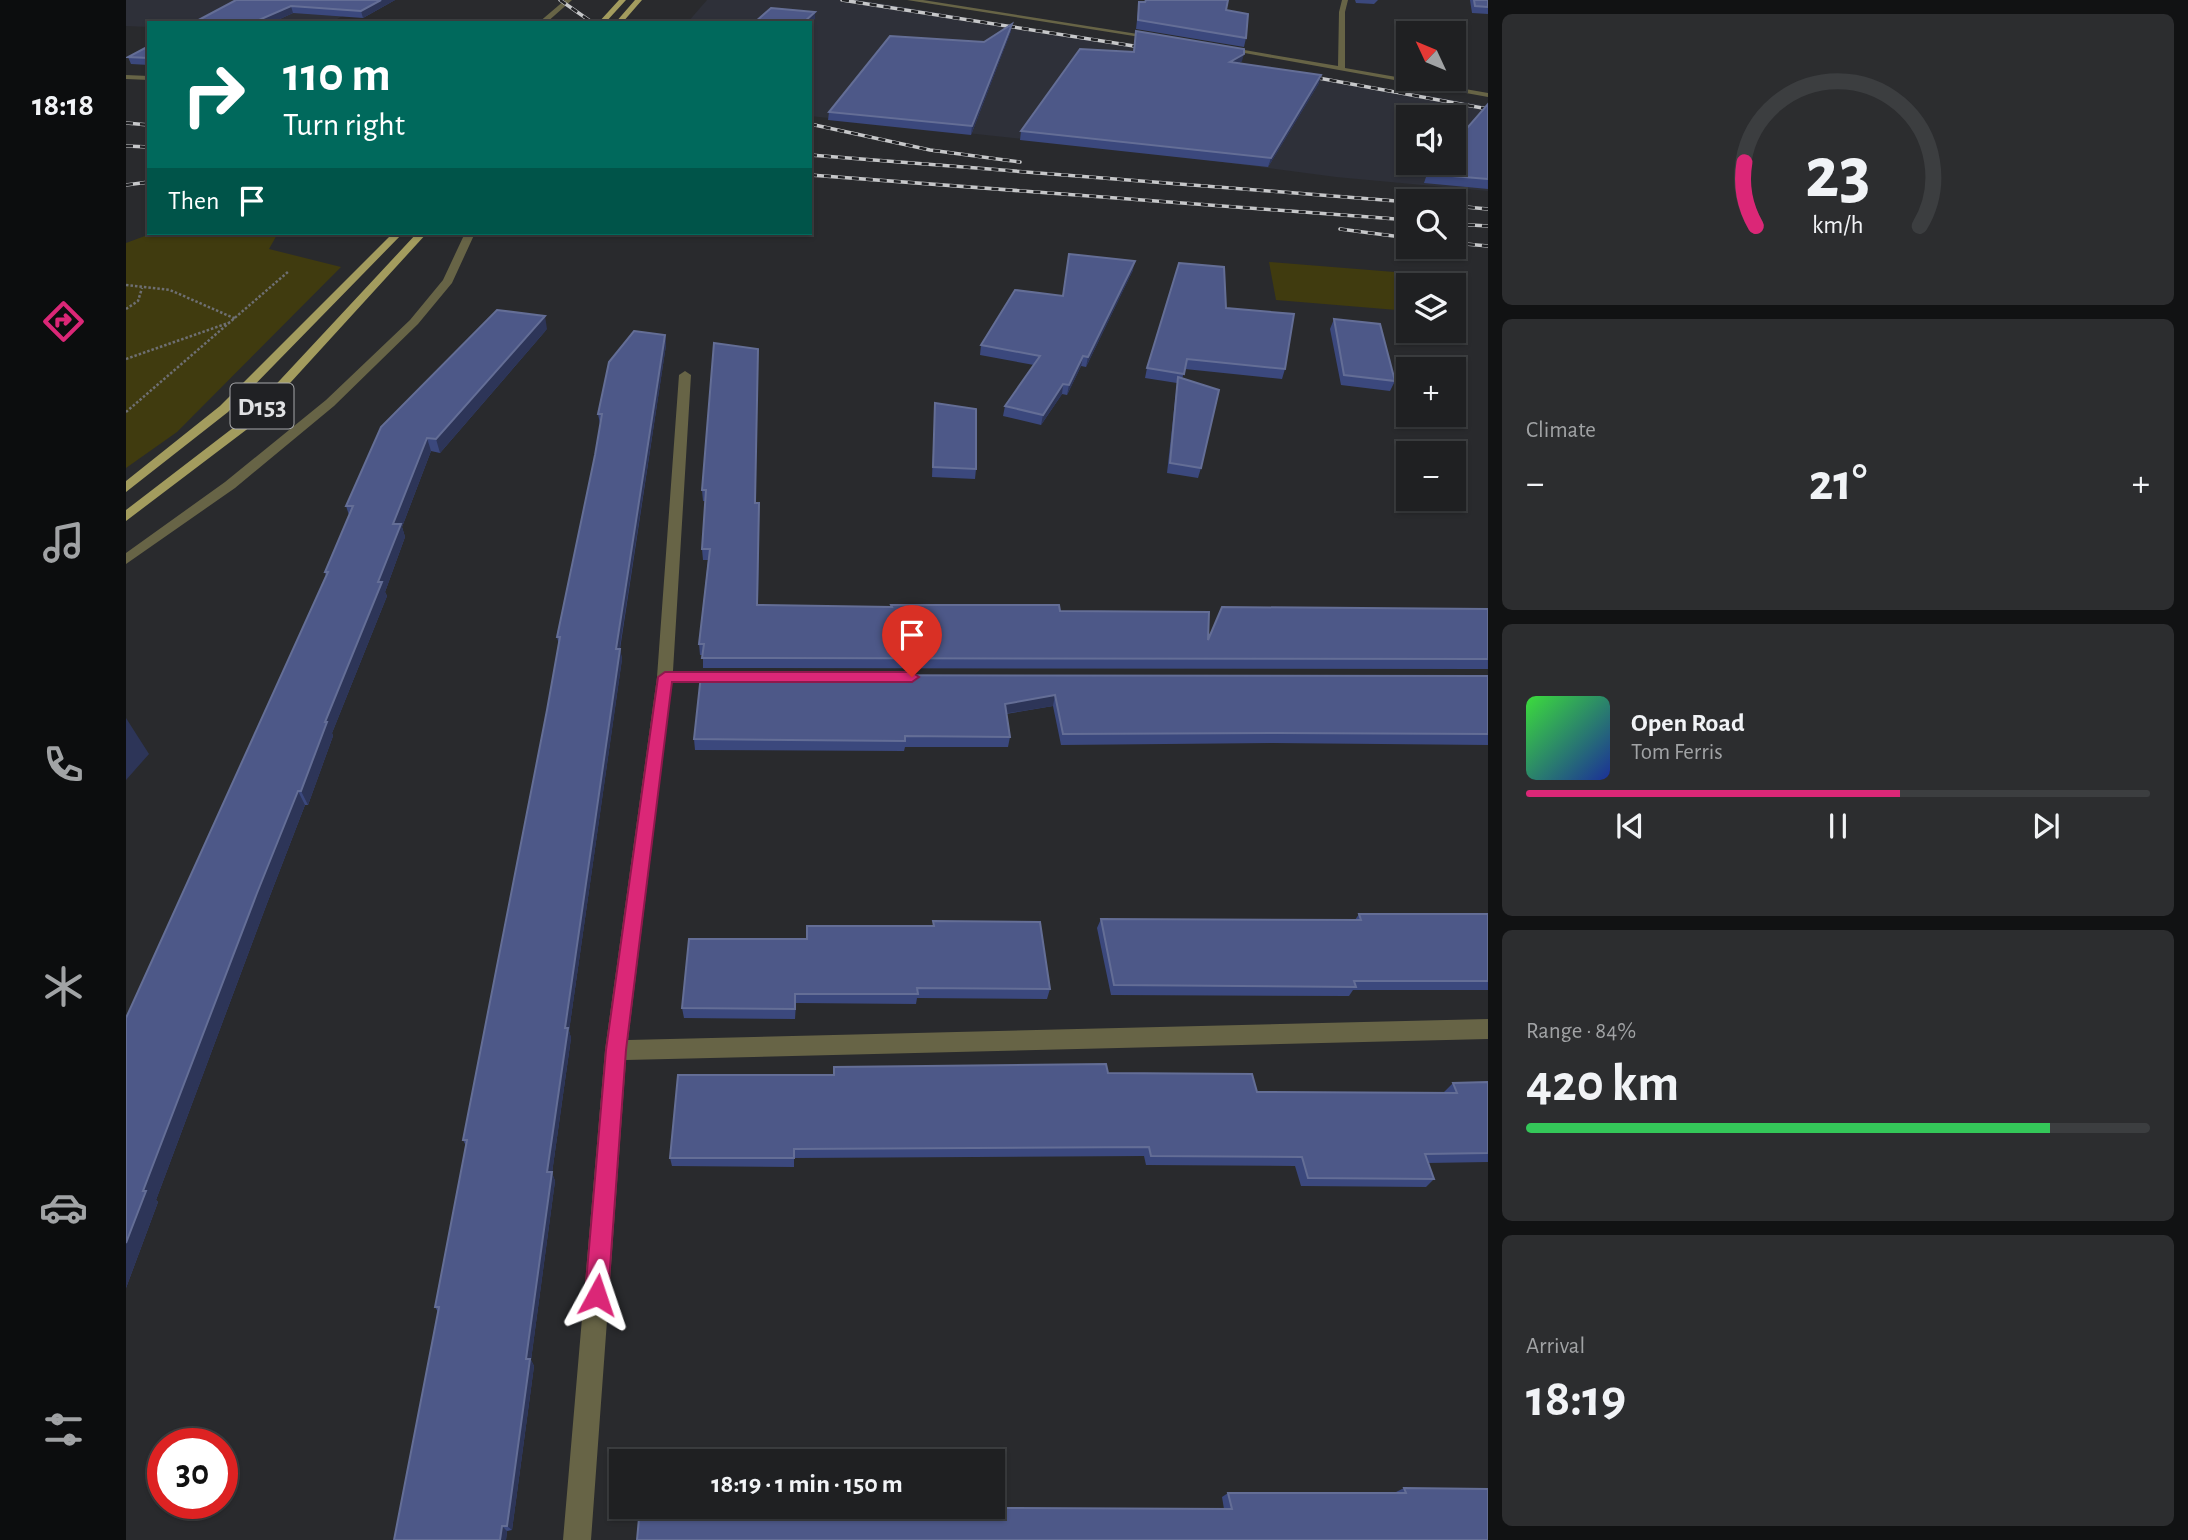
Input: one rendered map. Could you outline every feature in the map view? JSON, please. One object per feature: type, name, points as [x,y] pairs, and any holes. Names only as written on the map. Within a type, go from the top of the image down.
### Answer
[{"type":"main road","points":[[603,21],[623,0]]},
{"type":"main road","points":[[620,21],[639,0]]},
{"type":"main road","name":"D153","points":[[126,488],[224,409],[396,235]]},
{"type":"main road","name":"D153","points":[[126,517],[246,424],[420,235]]},
{"type":"street","points":[[543,21],[569,0]]},
{"type":"street","points":[[910,0],[1166,39]]},
{"type":"street","points":[[1342,68],[1342,12],[1345,0]]},
{"type":"street","points":[[1207,45],[1488,95]]},
{"type":"street","points":[[126,77],[147,78]]},
{"type":"street","points":[[126,560],[230,485],[339,394],[414,322],[448,281],[469,235]]},
{"type":"street","points":[[577,1540],[616,1050],[665,677],[685,375]]},
{"type":"street","points":[[665,677],[735,677]]},
{"type":"street","points":[[616,1050],[1488,1029]]},
{"type":"path","points":[[126,412],[289,271]]},
{"type":"path","points":[[126,285],[170,290],[235,320]]},
{"type":"path","points":[[126,309],[138,301],[142,288]]},
{"type":"path","points":[[126,359],[235,320]]},
{"type":"shaded area","points":[[126,0],[371,0],[334,21],[147,21],[147,27],[126,26]]},
{"type":"shaded area","points":[[707,0],[858,0],[1488,106],[1488,191],[1336,177],[1153,153],[812,116],[812,21],[689,21]]},
{"type":"shaded area","points":[[148,235],[277,235],[269,249],[341,267],[177,432],[126,468],[126,243]]},
{"type":"shaded area","points":[[1269,262],[1407,273],[1396,273],[1396,310],[1276,300]]},
{"type":"building","points":[[236,0],[381,0],[361,11],[291,6],[257,21],[197,21]]},
{"type":"building","points":[[1228,0],[1226,10],[1248,14],[1246,38],[1138,20],[1139,2]]},
{"type":"building","points":[[1474,0],[1488,0],[1488,7],[1475,6]]},
{"type":"building","points":[[771,8],[815,12],[805,21],[756,21]]},
{"type":"building","points":[[1012,24],[972,126],[829,112],[890,36],[984,42]]},
{"type":"building","points":[[1136,31],[1244,49],[1244,54],[1230,62],[1321,75],[1271,158],[1021,131],[1080,49],[1134,52]]},
{"type":"building","points":[[147,47],[147,58],[128,57]]},
{"type":"building","points":[[1488,104],[1488,179],[1439,175],[1466,175],[1466,129]]},
{"type":"building","points":[[1069,254],[1135,261],[1088,357],[1083,356],[1069,385],[1063,384],[1043,415],[1005,406],[1040,356],[981,345],[1015,290],[1063,296]]},
{"type":"building","points":[[1179,263],[1224,267],[1226,308],[1294,314],[1285,369],[1187,359],[1184,374],[1147,368]]},
{"type":"building","points":[[497,310],[545,316],[436,439],[427,438],[393,524],[401,524],[378,582],[382,582],[325,722],[301,791],[298,791],[257,893],[143,1191],[146,1191],[126,1243],[126,1018],[328,572],[325,572],[353,506],[346,506],[381,427]]},
{"type":"building","points":[[1334,319],[1380,324],[1395,381],[1344,375]]},
{"type":"building","points":[[634,331],[665,335],[616,649],[620,649],[565,1028],[568,1028],[547,1172],[552,1172],[526,1359],[530,1359],[507,1526],[502,1526],[500,1540],[394,1540],[439,1307],[435,1307],[467,1140],[463,1140],[547,710],[560,637],[557,637],[595,455],[602,414],[598,414],[609,362]]},
{"type":"building","points":[[714,343],[758,349],[755,503],[759,503],[757,605],[1059,605],[1060,611],[1209,612],[1208,640],[1222,607],[1488,609],[1488,659],[702,658],[704,644],[699,644],[710,549],[702,549],[706,490],[702,490]]},
{"type":"building","points":[[1178,377],[1219,390],[1201,468],[1170,463]]},
{"type":"building","points":[[935,403],[976,409],[976,469],[933,467]]},
{"type":"building","points":[[701,675],[1488,676],[1488,734],[1063,734],[1055,695],[1005,704],[1010,737],[905,736],[905,741],[694,739]]},
{"type":"building","points":[[1359,914],[1488,914],[1488,981],[1354,981],[1356,987],[1114,985],[1101,919],[1361,920]]},
{"type":"building","points":[[933,921],[1040,922],[1050,989],[917,988],[918,994],[795,994],[795,1009],[682,1008],[689,939],[807,939],[807,926],[934,926]]},
{"type":"building","points":[[1106,1064],[1108,1073],[1252,1074],[1257,1092],[1457,1093],[1453,1083],[1488,1082],[1488,1153],[1425,1154],[1434,1179],[1308,1178],[1302,1157],[1151,1156],[1149,1147],[794,1149],[794,1158],[670,1158],[678,1075],[834,1075],[834,1067]]},
{"type":"building","points":[[1404,1488],[1488,1489],[1488,1540],[637,1540],[639,1519],[1005,1519],[1005,1508],[1232,1509],[1228,1493],[1406,1493]]},
{"type":"railway","points":[[560,0],[590,21]]},
{"type":"railway","points":[[842,0],[1153,49]]},
{"type":"railway","points":[[1302,75],[1488,109]]},
{"type":"railway","points":[[126,123],[147,125]]},
{"type":"railway","points":[[812,124],[930,150],[1020,162]]},
{"type":"railway","points":[[126,146],[147,147]]},
{"type":"railway","points":[[812,155],[1396,201]]},
{"type":"railway","points":[[812,175],[1396,219]]},
{"type":"railway","points":[[126,185],[147,182]]},
{"type":"railway","points":[[1466,207],[1488,209]]},
{"type":"railway","points":[[1466,225],[1488,226]]},
{"type":"railway","points":[[1340,229],[1396,236]]},
{"type":"railway","points":[[1466,244],[1488,246]]},
{"type":"route","points":[[597,1295],[616,1050],[665,677],[912,677]]}]
